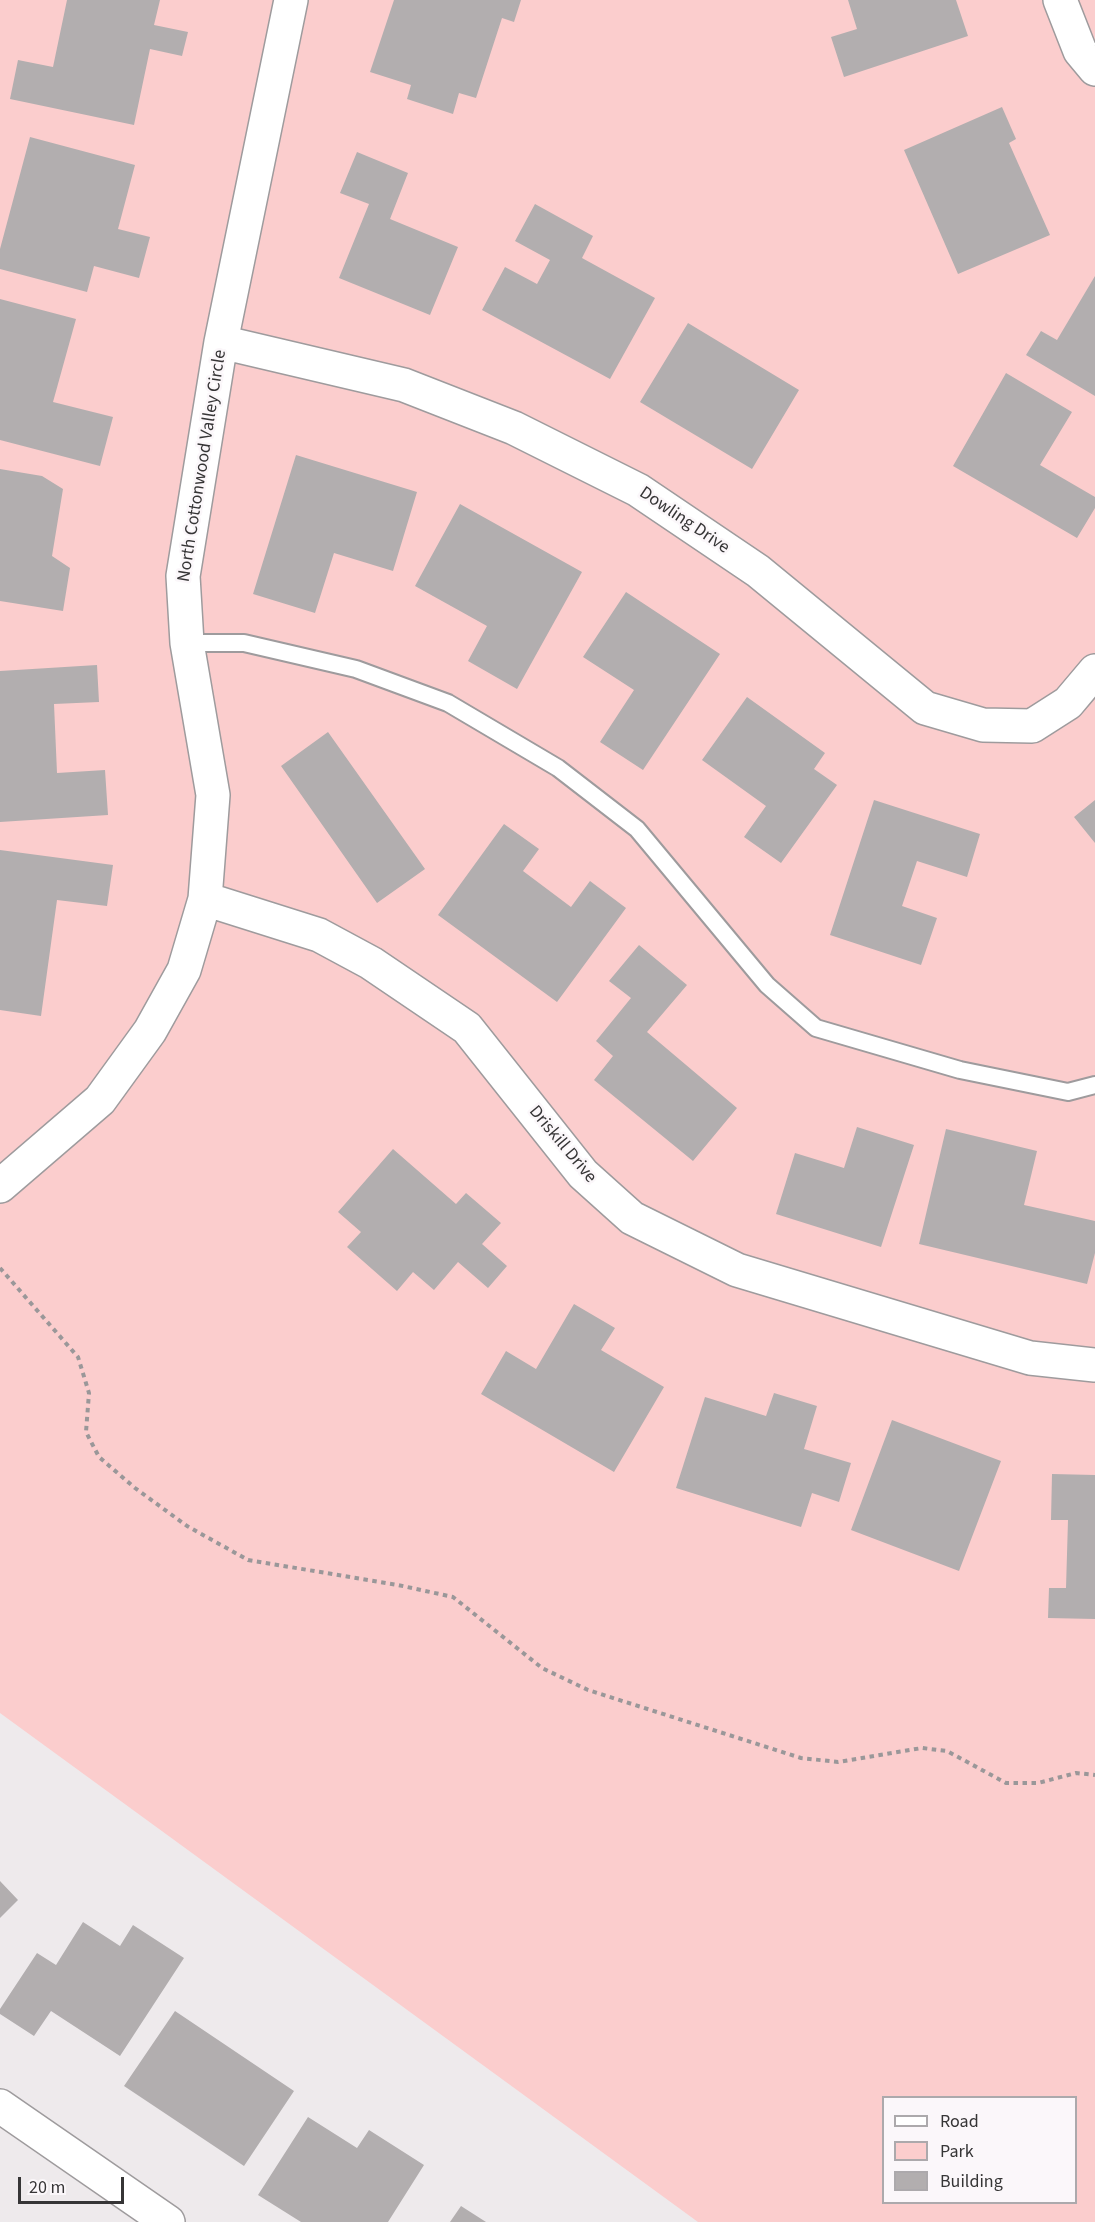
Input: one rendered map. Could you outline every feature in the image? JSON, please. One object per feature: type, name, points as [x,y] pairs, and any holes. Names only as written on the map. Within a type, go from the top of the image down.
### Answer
[{"type":"street","name":"North Cottonwood Valley Circle","points":[[0,1186],[100,1100],[150,1031],[184,970],[205,899],[213,795],[187,643],[183,576],[221,342],[291,0]]},
{"type":"street","points":[[1060,0],[1080,51],[1095,69]]},
{"type":"street","name":"Dowling Drive","points":[[221,342],[404,385],[514,428],[638,490],[758,571],[925,708],[983,725],[1032,726],[1068,703],[1095,670]]},
{"type":"street","name":"Driskill Drive","points":[[205,899],[319,935],[371,963],[467,1028],[583,1174],[633,1218],[737,1270],[1030,1358],[1095,1365]]},
{"type":"street","points":[[1,2108],[168,2222]]},
{"type":"lane","points":[[187,643],[244,643],[356,669],[448,703],[558,768],[637,829],[767,985],[816,1028],[971,1072],[1068,1092],[1095,1085]]},
{"type":"path","points":[[0,1268],[78,1357],[89,1393],[86,1432],[99,1457],[135,1488],[187,1526],[248,1560],[398,1585],[453,1598],[542,1668],[588,1690],[801,1758],[838,1762],[922,1748],[947,1751],[1006,1783],[1038,1783],[1076,1773],[1095,1774]]},
{"type":"green space","points":[[0,0],[1095,0],[1095,2222],[698,2222],[0,1713]]},
{"type":"building","points":[[67,0],[160,0],[154,25],[188,32],[182,56],[150,49],[134,125],[10,99],[18,60],[53,67]]},
{"type":"building","points":[[394,0],[521,0],[514,22],[502,18],[476,98],[459,93],[453,114],[407,99],[411,85],[370,72]]},
{"type":"building","points":[[848,0],[956,0],[968,36],[844,77],[831,37],[857,29]]},
{"type":"building","points":[[1002,107],[1016,139],[1009,143],[1050,235],[958,274],[904,150]]},
{"type":"building","points":[[30,137],[135,165],[118,229],[150,237],[139,278],[94,266],[87,292],[0,269],[0,249]]},
{"type":"building","points":[[357,152],[408,173],[390,219],[458,247],[430,315],[339,278],[369,204],[340,193]]},
{"type":"building","points":[[535,204],[593,236],[582,258],[655,298],[610,379],[482,310],[505,267],[537,284],[550,260],[515,241]]},
{"type":"building","points":[[1095,276],[1095,396],[1026,355],[1041,331],[1057,340]]},
{"type":"building","points":[[0,299],[76,319],[53,402],[113,417],[100,466],[0,440]]},
{"type":"building","points":[[688,323],[799,390],[752,469],[640,402]]},
{"type":"building","points":[[1006,373],[1072,412],[1040,465],[1095,497],[1095,508],[1077,538],[953,466]]},
{"type":"building","points":[[296,455],[417,492],[393,571],[334,553],[315,613],[253,594]]},
{"type":"building","points":[[0,469],[42,476],[63,489],[52,556],[70,568],[63,611],[0,601]]},
{"type":"building","points":[[460,504],[582,572],[517,689],[468,661],[487,626],[415,586]]},
{"type":"building","points":[[626,592],[720,654],[643,770],[600,742],[634,690],[583,657]]},
{"type":"building","points":[[97,665],[99,702],[54,704],[57,773],[105,770],[108,815],[0,822],[0,671]]},
{"type":"building","points":[[747,697],[825,753],[814,769],[837,785],[781,863],[744,837],[766,806],[702,760]]},
{"type":"building","points":[[328,732],[425,869],[377,903],[281,766]]},
{"type":"building","points":[[874,800],[980,834],[967,877],[917,861],[902,906],[937,918],[921,965],[830,935]]},
{"type":"building","points":[[1095,800],[1095,843],[1074,817]]},
{"type":"building","points":[[504,824],[539,849],[523,871],[571,907],[590,881],[626,908],[557,1002],[438,915]]},
{"type":"building","points":[[0,850],[113,865],[107,906],[57,900],[41,1016],[0,1010]]},
{"type":"building","points":[[639,945],[687,985],[647,1032],[737,1108],[693,1161],[594,1080],[613,1056],[596,1041],[631,998],[609,981]]},
{"type":"building","points":[[857,1127],[914,1145],[881,1247],[776,1214],[795,1153],[844,1168]]},
{"type":"building","points":[[946,1129],[1037,1151],[1024,1205],[1095,1221],[1095,1253],[1087,1284],[919,1244]]},
{"type":"building","points":[[393,1149],[456,1204],[466,1193],[501,1223],[482,1244],[507,1266],[488,1288],[458,1262],[434,1290],[413,1272],[397,1291],[347,1247],[361,1232],[338,1212]]},
{"type":"building","points":[[574,1304],[615,1328],[601,1350],[664,1387],[614,1472],[481,1394],[506,1351],[536,1369]]},
{"type":"building","points":[[774,1393],[817,1406],[804,1449],[851,1463],[839,1502],[812,1493],[801,1527],[676,1488],[705,1397],[766,1416]]},
{"type":"building","points":[[892,1420],[1001,1461],[959,1571],[851,1530]]},
{"type":"building","points":[[1052,1474],[1095,1475],[1095,1619],[1048,1618],[1049,1588],[1066,1588],[1068,1520],[1051,1520]]},
{"type":"building","points":[[0,1881],[18,1900],[0,1918]]},
{"type":"building","points":[[83,1922],[120,1946],[133,1925],[184,1958],[120,2056],[51,2011],[34,2036],[0,2014],[0,2009],[37,1953],[56,1965]]},
{"type":"building","points":[[175,2011],[294,2091],[244,2166],[124,2086]]},
{"type":"building","points":[[308,2117],[357,2148],[369,2130],[424,2165],[388,2222],[301,2222],[258,2195]]},
{"type":"building","points":[[461,2206],[486,2222],[450,2222]]}]
